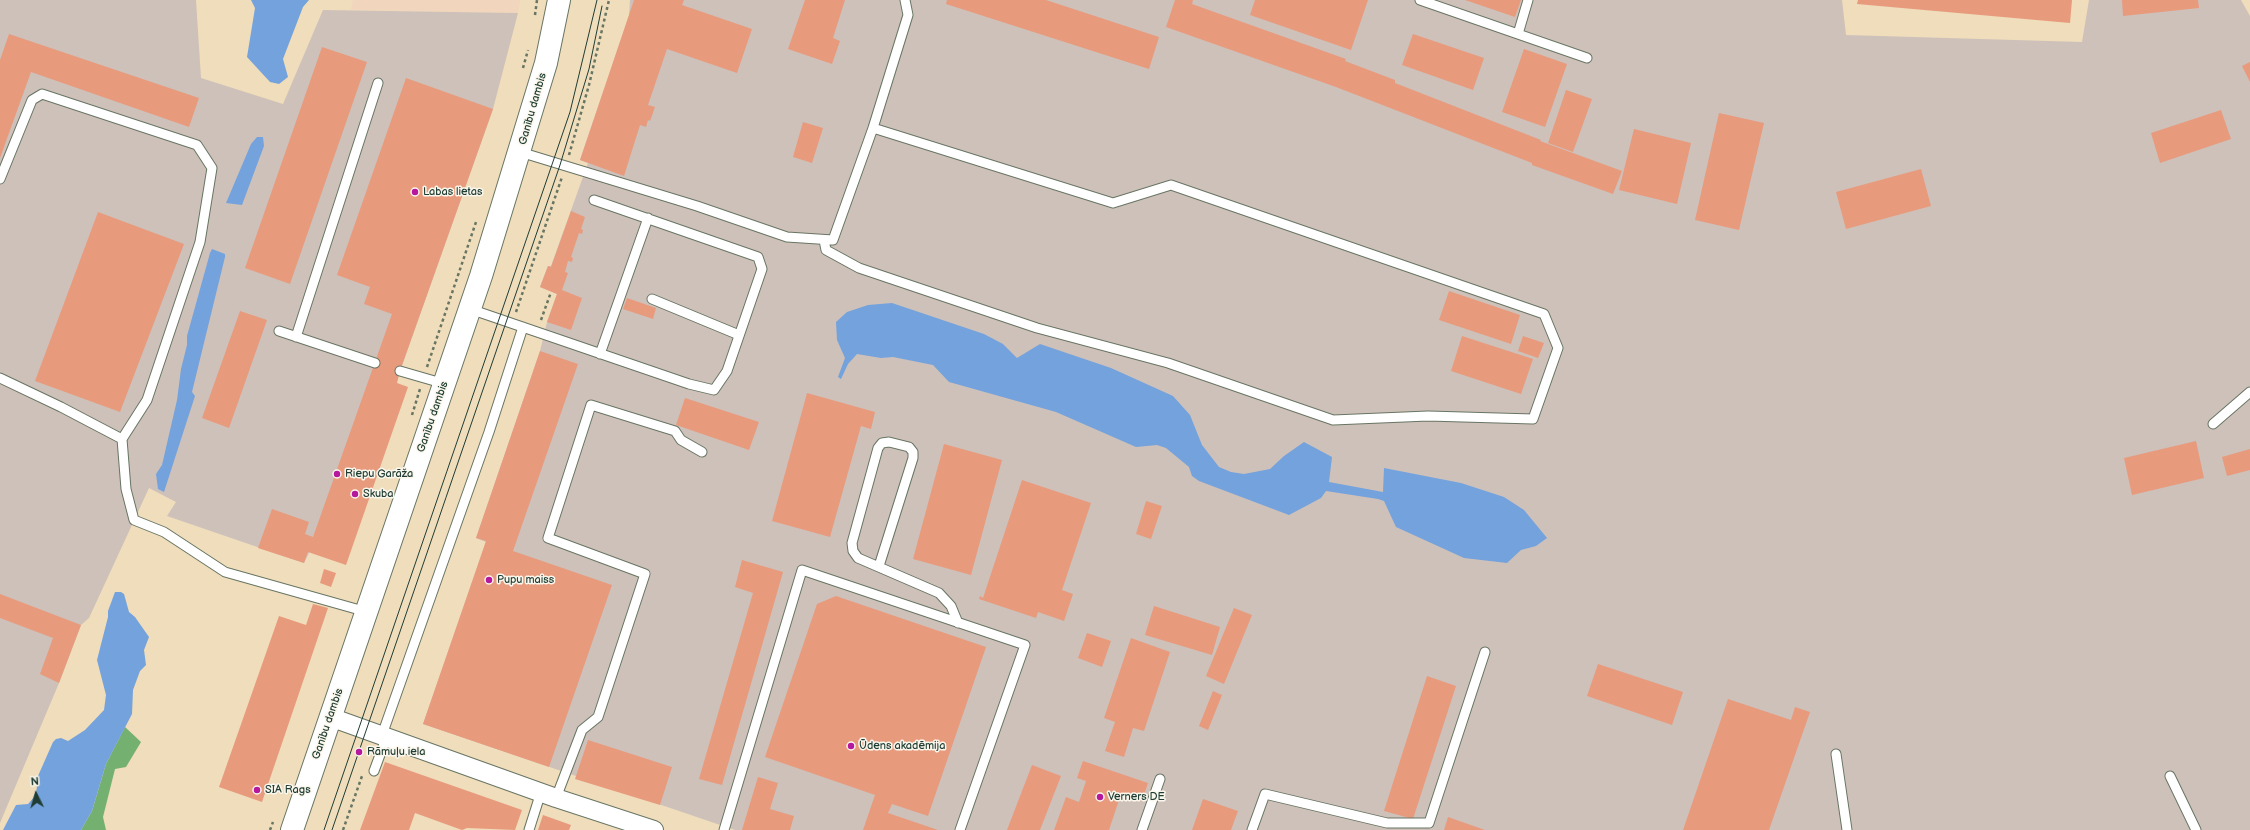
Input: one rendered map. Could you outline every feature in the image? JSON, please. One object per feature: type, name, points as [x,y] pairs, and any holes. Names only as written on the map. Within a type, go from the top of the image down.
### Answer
[{"type":"main road","name":"Ganību dambis","points":[[292,830],[470,308],[520,152],[546,63],[559,0]]},
{"type":"street","points":[[330,717],[548,795],[654,830]]},
{"type":"lane","points":[[520,152],[697,206],[787,237],[833,240],[873,128],[908,15],[905,0]]},
{"type":"lane","points":[[1420,0],[1587,58]]},
{"type":"lane","points":[[1518,34],[1528,0]]},
{"type":"lane","points":[[296,337],[378,83]]},
{"type":"lane","points":[[0,179],[32,100],[42,94],[197,145],[212,168],[200,242],[148,400],[122,439],[126,489],[134,520],[164,532],[225,572],[367,612]]},
{"type":"lane","points":[[824,240],[826,250],[859,268],[1036,328],[1168,364],[1333,420],[1428,416],[1533,419],[1558,348],[1544,314],[1171,185],[1113,202],[873,128]]},
{"type":"lane","points":[[470,308],[689,384],[714,390],[727,371],[762,269],[758,256],[594,200]]},
{"type":"lane","points":[[600,354],[648,218]]},
{"type":"lane","points":[[652,299],[739,335]]},
{"type":"lane","points":[[370,772],[384,736],[489,432],[522,327]]},
{"type":"lane","points":[[279,331],[375,363]]},
{"type":"lane","points":[[400,371],[444,384]]},
{"type":"lane","points":[[0,378],[62,407],[122,439]]},
{"type":"lane","points":[[2213,424],[2250,392]]},
{"type":"lane","points":[[529,830],[582,730],[598,717],[645,574],[548,538],[591,405],[675,431],[681,440],[702,452]]},
{"type":"lane","points":[[879,566],[913,458],[913,452],[909,447],[889,442],[882,444],[878,448],[852,543],[853,551],[858,558],[939,593],[951,606],[958,623]]},
{"type":"lane","points":[[724,830],[802,570],[1025,646],[960,830]]},
{"type":"lane","points":[[1252,830],[1265,794],[1388,823],[1429,823],[1486,652]]},
{"type":"lane","points":[[1836,754],[1847,830]]},
{"type":"lane","points":[[2170,776],[2196,830]]},
{"type":"lane","points":[[1142,830],[1160,779]]},
{"type":"path","points":[[534,20],[537,0]]},
{"type":"path","points":[[522,70],[528,48]]},
{"type":"path","points":[[411,416],[477,219]]},
{"type":"path","points":[[536,332],[551,292]]},
{"type":"path","points":[[343,830],[363,775],[370,772]]},
{"type":"path","points":[[270,830],[275,815]]},
{"type":"shaded area","points":[[0,0],[196,0],[201,78],[283,104],[323,10],[518,13],[493,109],[400,371],[304,563],[167,516],[176,502],[149,488],[89,618],[81,625],[59,683],[0,823]]},
{"type":"shaded area","points":[[353,0],[520,0],[518,13],[351,10]]},
{"type":"shaded area","points":[[630,0],[1842,0],[1846,35],[2082,42],[2089,0],[2241,0],[2250,16],[2250,830],[735,830],[423,724],[486,542],[476,538],[540,351],[547,322],[557,294],[540,287],[548,266],[551,266],[588,163],[580,160],[629,16]]},
{"type":"green space","points":[[125,727],[141,742],[126,767],[115,769],[103,817],[106,830],[81,830],[92,811],[106,764]]},
{"type":"water","points":[[251,0],[309,0],[303,7],[283,59],[288,77],[279,84],[270,82],[247,57],[255,8]]},
{"type":"water","points":[[257,137],[263,137],[264,146],[242,205],[226,203],[251,144]]},
{"type":"water","points":[[212,249],[225,254],[225,257],[192,392],[195,396],[164,492],[158,489],[156,474],[162,465],[177,400],[181,369],[187,345],[187,336]]},
{"type":"water","points":[[892,303],[984,334],[1003,344],[1017,358],[1040,344],[1111,368],[1173,396],[1190,415],[1202,445],[1219,467],[1231,472],[1244,474],[1270,469],[1284,456],[1304,442],[1332,457],[1329,482],[1383,492],[1384,468],[1461,483],[1504,497],[1524,510],[1547,538],[1536,546],[1521,550],[1507,563],[1464,558],[1396,527],[1384,501],[1326,491],[1321,498],[1289,515],[1199,481],[1192,476],[1189,467],[1166,448],[1157,445],[1136,447],[1056,412],[949,382],[933,365],[893,357],[881,358],[857,354],[848,364],[841,379],[838,377],[845,358],[837,340],[836,322],[847,312],[868,305]]},
{"type":"water","points":[[115,592],[121,592],[124,594],[129,612],[135,617],[149,637],[144,650],[146,665],[140,671],[133,690],[132,714],[106,764],[92,811],[81,830],[3,830],[16,805],[28,804],[36,795],[38,776],[53,742],[56,739],[61,738],[68,741],[85,730],[104,710],[106,695],[97,660],[108,617],[108,611]]},
{"type":"building","points":[[634,0],[684,0],[682,5],[752,29],[737,73],[667,49],[648,105],[655,107],[646,127],[640,125],[624,176],[580,160]]},
{"type":"building","points":[[805,0],[845,0],[833,38],[840,41],[832,64],[788,49]]},
{"type":"building","points":[[947,0],[1046,0],[1159,37],[1149,69],[946,4]]},
{"type":"building","points":[[1175,0],[1193,0],[1192,4],[1346,59],[1345,61],[1395,80],[1395,83],[1541,140],[1540,141],[1622,171],[1613,194],[1532,165],[1532,163],[1336,87],[1166,27]]},
{"type":"building","points":[[1255,0],[1368,0],[1351,50],[1250,15]]},
{"type":"building","points":[[1465,0],[1521,0],[1515,17]]},
{"type":"building","points":[[1858,0],[2072,0],[2070,23],[1857,4]]},
{"type":"building","points":[[2122,0],[2198,0],[2199,8],[2123,16]]},
{"type":"building","points":[[9,34],[199,98],[189,127],[31,72],[0,158],[0,60]]},
{"type":"building","points":[[1413,34],[1484,58],[1473,90],[1402,65]]},
{"type":"building","points":[[322,47],[367,62],[290,284],[245,268]]},
{"type":"building","points":[[1524,49],[1567,64],[1545,127],[1502,112]]},
{"type":"building","points":[[2250,62],[2250,82],[2242,66]]},
{"type":"building","name":"Labas lietas","points":[[406,78],[493,109],[400,371],[397,383],[408,387],[346,565],[308,552],[304,563],[258,548],[272,509],[309,522],[305,534],[313,537],[392,314],[364,304],[370,287],[337,275]]},
{"type":"building","points":[[1566,90],[1592,99],[1573,152],[1548,143]]},
{"type":"building","points":[[2221,110],[2231,139],[2160,163],[2151,133]]},
{"type":"building","points":[[1719,113],[1764,123],[1739,230],[1695,220]]},
{"type":"building","points":[[803,122],[823,128],[812,163],[793,157]]},
{"type":"building","points":[[1634,129],[1691,143],[1677,204],[1619,190]]},
{"type":"building","points":[[1921,169],[1931,206],[1846,229],[1836,192]]},
{"type":"building","points":[[571,211],[585,217],[581,229],[583,230],[582,234],[579,233],[571,257],[573,258],[572,262],[568,261],[565,272],[568,273],[562,290],[582,298],[571,330],[547,322],[557,294],[540,287],[548,266],[551,267]]},
{"type":"building","points":[[98,212],[184,244],[120,412],[35,381]]},
{"type":"building","points":[[1449,291],[1520,315],[1511,344],[1439,320]]},
{"type":"building","points":[[627,298],[656,308],[653,319],[623,309]]},
{"type":"building","points":[[240,311],[267,320],[229,428],[202,418]]},
{"type":"building","points":[[1462,336],[1533,359],[1521,394],[1451,371]]},
{"type":"building","points":[[1523,336],[1544,343],[1538,358],[1518,351]]},
{"type":"building","points":[[540,351],[578,364],[513,551],[612,585],[549,767],[423,724],[486,541],[476,538]]},
{"type":"building","points":[[807,393],[875,412],[871,429],[861,426],[830,537],[772,521]]},
{"type":"building","points":[[685,398],[759,422],[749,450],[676,425]]},
{"type":"building","points":[[2196,441],[2204,478],[2132,495],[2124,458]]},
{"type":"building","points":[[944,444],[1002,460],[971,575],[913,559]]},
{"type":"building","points":[[2250,449],[2250,470],[2227,476],[2222,457]]},
{"type":"building","points":[[1022,480],[1091,503],[1062,590],[1073,594],[1064,621],[1038,612],[1036,618],[979,599],[980,596],[983,598]]},
{"type":"building","points":[[1146,501],[1162,506],[1151,539],[1136,534]]},
{"type":"building","points":[[742,560],[783,572],[722,785],[699,779],[753,593],[735,587]]},
{"type":"building","points":[[324,569],[336,573],[331,587],[320,583]]},
{"type":"building","points":[[0,594],[81,625],[59,683],[40,674],[53,638],[0,618]]},
{"type":"building","points":[[836,596],[986,647],[928,816],[892,804],[888,813],[938,830],[863,830],[875,795],[765,757],[817,604]]},
{"type":"building","points":[[313,604],[328,608],[262,802],[219,787],[279,616],[306,625]]},
{"type":"building","points":[[1154,606],[1220,627],[1212,655],[1145,635]]},
{"type":"building","points":[[1234,608],[1252,615],[1224,684],[1206,676]]},
{"type":"building","points":[[1087,633],[1111,641],[1102,667],[1078,658]]},
{"type":"building","points":[[1131,638],[1170,652],[1144,731],[1133,728],[1124,757],[1105,751],[1115,722],[1104,718]]},
{"type":"building","points":[[1598,664],[1683,692],[1672,725],[1587,696]]},
{"type":"building","points":[[1427,676],[1456,686],[1413,819],[1384,811]]},
{"type":"building","points":[[1213,691],[1222,695],[1208,730],[1199,726]]},
{"type":"building","points":[[1728,699],[1791,720],[1795,707],[1810,712],[1769,830],[1683,830]]},
{"type":"building","points":[[588,740],[672,767],[660,805],[575,779]]},
{"type":"building","name":"Verners DE","points":[[1083,761],[1148,783],[1142,801],[1121,794],[1109,830],[1054,830],[1066,797],[1079,802],[1086,781],[1077,778]]},
{"type":"building","points":[[385,762],[522,810],[515,830],[467,828],[462,830],[415,813],[409,830],[360,830]]},
{"type":"building","points":[[1032,765],[1061,776],[1040,830],[1007,830]]},
{"type":"building","points":[[758,777],[778,783],[770,809],[794,816],[790,830],[742,830]]},
{"type":"building","points":[[1203,799],[1238,811],[1231,830],[1192,830]]},
{"type":"building","points":[[543,815],[571,825],[569,830],[538,830]]},
{"type":"building","points":[[1448,817],[1485,830],[1444,830]]},
{"type":"tram line","points":[[324,830],[570,112],[597,0]]},
{"type":"tram line","points":[[332,830],[560,165],[589,69],[602,6]]},
{"type":"place","name":"Labas lietas","points":[[415,192]]},
{"type":"place","name":"Riepu Garāža","points":[[337,474]]},
{"type":"place","name":"Skuba","points":[[355,494]]},
{"type":"place","name":"Pupu maiss","points":[[489,580]]},
{"type":"place","name":"Ūdens akadēmija","points":[[851,746]]},
{"type":"place","name":"Rāmuļu iela","points":[[359,752]]},
{"type":"place","name":"SIA Rags","points":[[257,790]]},
{"type":"place","name":"Verners DE","points":[[1100,797]]}]
